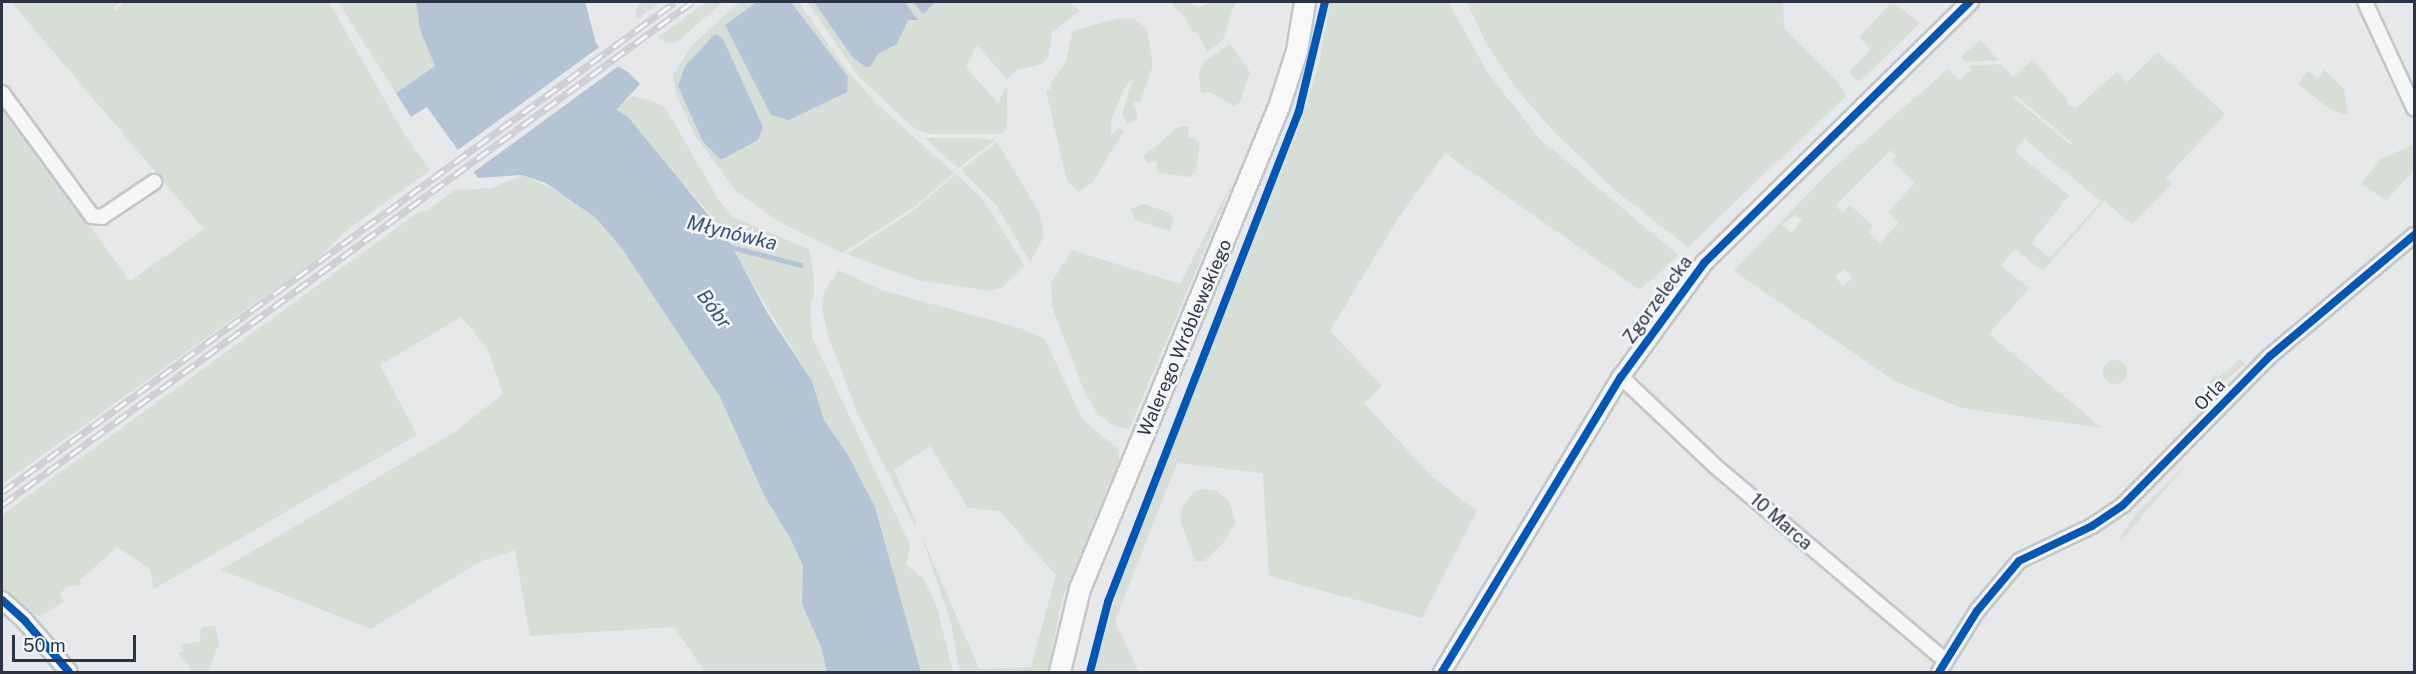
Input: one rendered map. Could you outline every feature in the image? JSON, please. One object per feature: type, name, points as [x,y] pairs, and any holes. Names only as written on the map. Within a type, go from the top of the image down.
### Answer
[{"type":"main road","name":"Walerego Wróblewskiego","points":[[1060,672],[1068,631],[1080,589],[1259,161],[1297,51],[1305,2]]},
{"type":"street","name":"Zgorzelecka","points":[[1442,672],[1621,377],[1712,253],[1970,2]]},
{"type":"street","points":[[2369,5],[2415,108]]},
{"type":"street","points":[[2,93],[92,216],[102,217],[154,182]]},
{"type":"street","name":"Orla","points":[[1942,667],[1987,597],[2019,561],[2092,526],[2122,506],[2270,356],[2415,235]]},
{"type":"street","name":"10 Marca","points":[[1621,377],[1715,466],[1942,667]]},
{"type":"street","points":[[2,600],[26,621],[69,672]]},
{"type":"shaded area","points":[[11,2],[120,2],[113,8],[115,11],[124,2],[329,2],[403,132],[430,170],[345,232],[318,258],[2,484],[2,106],[130,281],[204,229]]},
{"type":"shaded area","points":[[338,2],[416,2],[420,30],[435,66],[396,93]]},
{"type":"shaded area","points":[[641,2],[661,2],[637,19],[636,9]]},
{"type":"shaded area","points":[[707,2],[723,2],[677,42],[666,43],[658,37]]},
{"type":"shaded area","points":[[740,2],[799,2],[847,71],[877,104],[954,173],[914,207],[842,253],[779,222],[735,190],[696,137],[676,94],[673,75],[693,44]]},
{"type":"shaded area","points":[[807,2],[1069,2],[1080,11],[1052,32],[1048,59],[1042,64],[1017,70],[1007,79],[977,45],[966,67],[998,103],[1007,85],[1007,125],[1002,134],[931,134],[915,129],[859,77]]},
{"type":"shaded area","points":[[1170,2],[1185,2],[1200,7],[1211,2],[1235,2],[1223,40],[1207,52],[1197,32],[1193,33],[1187,20]]},
{"type":"shaded area","points":[[1330,2],[1448,2],[1488,73],[1539,138],[1678,255],[1640,290],[1445,153],[1397,220],[1330,331],[1382,386],[1364,403],[1429,474],[1477,511],[1422,618],[1269,576],[1263,473],[1177,463],[1115,621],[1139,672],[1094,672],[1122,574],[1300,124],[1319,63]]},
{"type":"shaded area","points":[[1467,2],[1783,2],[1784,29],[1839,84],[1846,96],[1688,247],[1616,191],[1552,130],[1516,88],[1486,43]]},
{"type":"shaded area","points":[[1890,4],[1896,5],[1920,23],[1859,82],[1849,72],[1871,50],[1859,37]]},
{"type":"shaded area","points":[[1119,18],[1134,19],[1147,29],[1153,65],[1140,102],[1135,101],[1132,105],[1137,110],[1137,119],[1127,124],[1122,114],[1133,78],[1123,90],[1111,120],[1111,135],[1119,128],[1124,131],[1092,183],[1079,192],[1067,181],[1046,91],[1051,89],[1050,84],[1065,64],[1073,31]]},
{"type":"shaded area","points":[[1980,40],[1998,60],[1965,62],[1961,57]]},
{"type":"shaded area","points":[[1230,44],[1250,72],[1240,102],[1234,106],[1210,92],[1201,93],[1199,73],[1204,62]]},
{"type":"shaded area","points":[[2158,52],[2225,114],[2166,178],[2172,183],[2132,224],[2104,201],[2043,271],[2015,249],[2001,266],[2029,288],[1989,334],[2102,428],[1962,408],[1896,382],[1734,271],[1830,171],[1947,70],[1960,80],[1971,70],[1968,66],[2001,64],[2013,77],[2033,60],[2067,99],[2068,105],[2076,108],[2117,72],[2127,82]],"holes":[[[2016,95],[2072,143],[2071,145],[2014,98]],[[2024,139],[2101,201],[2050,258],[2031,243],[2069,196],[2015,151]],[[1891,150],[1896,155],[1892,161],[1915,183],[1888,212],[1899,223],[1880,243],[1868,232],[1873,226],[1850,205],[1843,213],[1835,206]],[[1795,215],[1802,220],[1791,233],[1782,225]],[[1844,269],[1852,278],[1843,286],[1835,277]]]},
{"type":"shaded area","points":[[2324,70],[2344,89],[2348,115],[2331,110],[2298,84],[2308,71],[2318,79]]},
{"type":"shaded area","points":[[631,96],[654,101],[666,109],[720,202],[733,217],[809,249],[814,276],[814,295],[810,304],[812,337],[910,545],[906,565],[924,579],[937,608],[953,672],[921,672],[875,507],[848,455],[824,420],[812,381],[711,215],[616,109]]},
{"type":"shaded area","points":[[1180,126],[1189,127],[1188,138],[1194,137],[1200,143],[1196,171],[1190,177],[1157,171],[1157,161],[1148,163],[1143,156]]},
{"type":"shaded area","points":[[925,138],[977,138],[995,140],[958,168]]},
{"type":"shaded area","points":[[997,142],[1039,212],[1044,236],[1030,262],[996,205],[961,170]]},
{"type":"shaded area","points":[[2413,145],[2414,170],[2386,201],[2361,183],[2382,158]]},
{"type":"shaded area","points":[[956,174],[983,200],[1025,266],[1003,287],[990,291],[918,280],[846,254],[910,213]]},
{"type":"shaded area","points":[[523,175],[568,196],[596,218],[623,250],[720,397],[803,566],[802,604],[821,647],[827,672],[705,672],[674,627],[530,636],[515,550],[479,562],[371,629],[221,570],[453,433],[503,394],[487,348],[461,317],[380,365],[417,435],[154,589],[150,569],[117,547],[80,580],[81,586],[69,586],[60,593],[64,601],[40,617],[2,590],[2,515],[423,209],[425,212],[455,190],[492,188]]},
{"type":"shaded area","points":[[1235,177],[1131,425],[1127,429],[1112,425],[1097,413],[1084,391],[1052,307],[1051,283],[1072,250],[1180,284]]},
{"type":"shaded area","points":[[1144,204],[1170,213],[1174,221],[1170,231],[1135,220],[1131,209]]},
{"type":"shaded area","points":[[839,270],[881,290],[1020,328],[1045,339],[1082,419],[1119,450],[1119,461],[1062,599],[1048,672],[960,672],[951,623],[921,534],[979,669],[1031,667],[1056,575],[999,511],[968,508],[930,446],[894,470],[917,524],[914,524],[857,412],[828,335],[822,309],[825,290]]},
{"type":"shaded area","points":[[2240,359],[2245,364],[2198,405],[2214,374],[2218,378]]},
{"type":"shaded area","points":[[2115,360],[2124,363],[2127,372],[2124,381],[2115,384],[2106,381],[2103,372],[2106,363]]},
{"type":"shaded area","points":[[2185,466],[2122,540],[2120,538],[2138,511]]},
{"type":"shaded area","points":[[1205,489],[1215,490],[1229,501],[1236,523],[1223,543],[1204,561],[1195,561],[1180,519],[1183,506],[1193,492]]},
{"type":"shaded area","points":[[215,625],[219,644],[208,672],[194,672],[178,653],[184,651],[180,645],[200,641],[201,628]]},
{"type":"water","name":"Bóbr","points":[[416,2],[585,2],[596,43],[612,63],[628,72],[640,84],[616,110],[628,117],[728,239],[768,314],[812,381],[824,420],[848,455],[875,507],[921,672],[827,672],[821,647],[802,604],[803,566],[790,538],[765,497],[720,397],[623,250],[596,218],[546,183],[522,175],[478,178],[427,107],[411,117],[396,93],[435,66],[420,30]]},
{"type":"water","points":[[757,2],[791,2],[848,77],[847,92],[789,120],[771,115],[725,25]]},
{"type":"water","points":[[814,2],[905,2],[918,20],[908,20],[897,44],[878,54],[870,67],[866,67],[853,58]]},
{"type":"water","points":[[913,2],[935,2],[923,14]]},
{"type":"water","points":[[715,34],[723,39],[763,127],[758,140],[721,160],[703,142],[678,86],[685,66]]},
{"type":"pier","points":[[602,45],[614,61],[626,67],[620,65],[471,174],[455,152]]},
{"type":"waterway","name":"Młynówka","points":[[727,246],[801,265]]},
{"type":"railway","points":[[2,492],[675,2]]},
{"type":"railway","points":[[2,505],[692,2]]},
{"type":"cycle path","points":[[1090,672],[1108,602],[1299,111],[1325,2]]},
{"type":"cycle path","points":[[1442,672],[1621,377],[1704,263],[1970,2]]},
{"type":"cycle path","points":[[1939,672],[1977,611],[2019,561],[2092,526],[2123,505],[2270,356],[2414,235]]},
{"type":"cycle path","points":[[2,600],[25,621],[69,672]]}]
